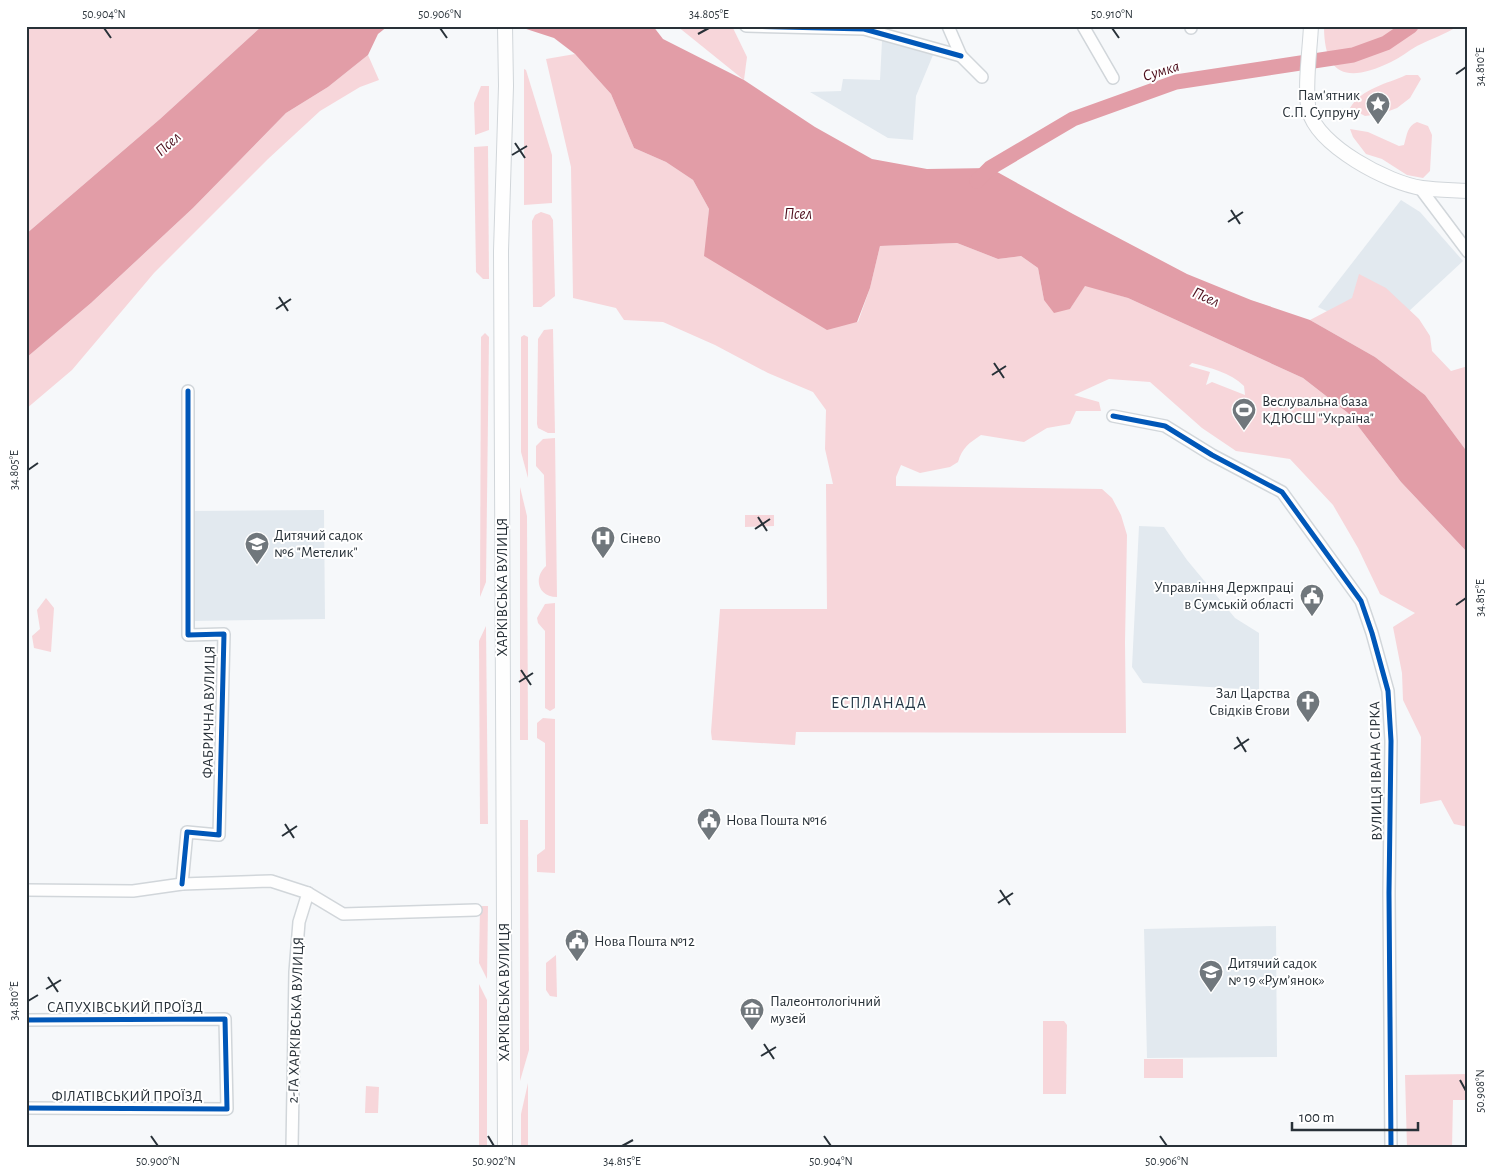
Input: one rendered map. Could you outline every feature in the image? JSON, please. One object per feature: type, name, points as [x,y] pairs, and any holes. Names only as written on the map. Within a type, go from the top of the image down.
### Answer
[{"type":"main road","name":"ХАРКІВСЬКА ВУЛИЦЯ","points":[[505,26],[501,252],[505,1148]]},
{"type":"main road","points":[[1311,26],[1309,110],[1317,129],[1329,142],[1369,167],[1395,180],[1420,188],[1468,191]]},
{"type":"street","points":[[746,26],[864,28],[961,56]]},
{"type":"street","points":[[948,26],[961,56],[982,77]]},
{"type":"street","points":[[1083,26],[1113,78]]},
{"type":"street","points":[[1420,188],[1468,252]]},
{"type":"street","name":"ФАБРИЧНА ВУЛИЦЯ","points":[[182,884],[187,832],[219,835],[224,634],[188,634],[188,392]]},
{"type":"street","name":"ВУЛИЦЯ ІВАНА СІРКА","points":[[1112,416],[1165,426],[1212,455],[1282,492],[1361,601],[1388,692],[1392,741],[1389,893],[1391,1148]]},
{"type":"street","points":[[26,890],[133,891],[182,884],[271,882],[308,893],[342,914],[476,910]]},
{"type":"street","name":"2-ГА ХАРКІВСЬКА ВУЛИЦЯ","points":[[292,1148],[295,972],[299,922],[308,893]]},
{"type":"street","name":"САПУХІВСЬКИЙ ПРОЇЗД","points":[[26,1020],[225,1019],[227,1109]]},
{"type":"street","name":"ФІЛАТІВСЬКИЙ ПРОЇЗД","points":[[26,1108],[227,1109]]},
{"type":"shaded area","points":[[26,26],[262,26],[160,119],[26,234]]},
{"type":"shaded area","points":[[677,26],[732,26],[747,57],[744,80]]},
{"type":"shaded area","points":[[1324,26],[1459,26],[1417,46],[1398,59],[1363,72],[1351,73],[1342,71],[1334,66],[1325,43]]},
{"type":"shaded area","points":[[882,41],[905,45],[933,55],[916,96],[913,140],[888,138],[810,92],[841,91],[843,79],[880,80]]},
{"type":"shaded area","points":[[575,54],[611,94],[634,148],[666,162],[693,180],[709,209],[705,256],[858,322],[870,288],[880,246],[957,243],[998,259],[1021,256],[1038,268],[1044,300],[1070,309],[1085,285],[1128,298],[1303,378],[1348,413],[1401,482],[1468,553],[1468,827],[1454,824],[1441,800],[1420,804],[1421,737],[1403,700],[1402,673],[1393,627],[1415,613],[1380,594],[1358,548],[1333,505],[1290,459],[1236,451],[1202,428],[1150,382],[1109,379],[1074,395],[1099,402],[1101,411],[1076,411],[1070,424],[1047,428],[1024,442],[981,435],[966,446],[958,462],[950,467],[920,473],[901,465],[896,477],[896,486],[1102,489],[1112,498],[1121,515],[1127,535],[1126,733],[796,732],[795,745],[712,740],[720,609],[827,609],[826,484],[833,484],[825,449],[826,410],[813,392],[768,373],[715,345],[663,322],[624,320],[616,308],[573,298],[571,167],[546,59]],"holes":[[[1192,363],[1220,371],[1232,377],[1244,386],[1245,395],[1212,382],[1206,385],[1210,372],[1189,366]]]},
{"type":"shaded area","points":[[368,55],[379,80],[360,87],[320,111],[268,159],[154,273],[72,370],[26,409],[26,358],[91,303],[193,208],[286,113],[328,87]]},
{"type":"shaded area","points":[[524,69],[526,70],[552,155],[552,203],[524,205]]},
{"type":"shaded area","points":[[1406,75],[1418,75],[1421,79],[1410,98],[1397,108],[1381,114],[1365,116],[1350,108],[1355,101],[1368,91]]},
{"type":"shaded area","points":[[481,86],[489,86],[489,130],[475,135],[474,103]]},
{"type":"shaded area","points":[[1417,122],[1428,126],[1432,135],[1430,171],[1423,178],[1407,175],[1382,159],[1366,154],[1353,137],[1350,129],[1368,132],[1399,146],[1404,145],[1409,128]]},
{"type":"shaded area","points":[[488,146],[489,279],[483,279],[476,272],[474,147]]},
{"type":"shaded area","points":[[1401,200],[1420,212],[1463,261],[1381,337],[1318,307]]},
{"type":"shaded area","points":[[541,212],[550,215],[553,220],[555,296],[541,307],[533,307],[532,221],[535,215]]},
{"type":"shaded area","points":[[1359,274],[1386,288],[1419,319],[1430,336],[1432,351],[1451,371],[1468,366],[1468,453],[1425,395],[1375,357],[1310,320],[1352,298]]},
{"type":"shaded area","points":[[553,329],[555,433],[548,433],[538,428],[537,424],[538,339],[544,330]]},
{"type":"shaded area","points":[[485,333],[489,337],[486,582],[480,597],[481,337]]},
{"type":"shaded area","points":[[524,335],[528,337],[528,478],[521,452],[521,337]]},
{"type":"shaded area","points":[[555,438],[557,597],[545,594],[539,581],[542,571],[546,566],[544,475],[536,466],[536,446],[543,439]]},
{"type":"shaded area","points":[[520,487],[527,516],[528,740],[520,740]]},
{"type":"shaded area","name":"Дитячий садок №6 \"Метелик\"","points":[[324,510],[325,619],[191,621],[190,511]]},
{"type":"shaded area","points":[[745,515],[774,515],[774,526],[745,527]]},
{"type":"shaded area","points":[[1139,526],[1164,527],[1187,560],[1235,618],[1259,633],[1259,690],[1143,683],[1132,667]]},
{"type":"shaded area","points":[[46,598],[54,608],[51,652],[34,648],[32,636],[40,629],[37,610]]},
{"type":"shaded area","points":[[555,603],[555,708],[550,711],[545,708],[545,631],[538,623],[537,618],[545,604]]},
{"type":"shaded area","points":[[486,626],[488,824],[480,824],[479,641]]},
{"type":"shaded area","points":[[543,718],[555,719],[555,873],[537,872],[537,855],[545,849],[545,743],[537,738],[537,723]]},
{"type":"shaded area","points":[[520,820],[528,820],[529,1050],[520,1081]]},
{"type":"shaded area","points":[[480,906],[488,906],[487,979],[479,963]]},
{"type":"shaded area","name":"Дитячий садок № 19 «Рум’янок»","points":[[1276,926],[1277,1057],[1147,1058],[1144,929]]},
{"type":"shaded area","points":[[556,955],[557,997],[550,996],[546,990],[546,963]]},
{"type":"shaded area","points":[[479,984],[487,1000],[487,1148],[479,1148]]},
{"type":"shaded area","points":[[1043,1021],[1064,1021],[1067,1025],[1066,1094],[1043,1094]]},
{"type":"shaded area","points":[[1144,1059],[1183,1059],[1183,1078],[1144,1078]]},
{"type":"shaded area","points":[[1468,1074],[1468,1100],[1453,1100],[1452,1148],[1407,1148],[1405,1075]]},
{"type":"shaded area","points":[[528,1083],[528,1148],[521,1148],[521,1114]]},
{"type":"shaded area","points":[[366,1086],[379,1087],[378,1113],[365,1113]]},
{"type":"water","name":"Псел","points":[[262,26],[388,26],[378,34],[368,55],[328,87],[286,113],[193,208],[91,303],[26,358],[26,234],[160,119]]},
{"type":"water","name":"Псел","points":[[517,26],[653,26],[663,39],[744,80],[815,127],[872,159],[927,169],[990,168],[1187,274],[1251,300],[1310,320],[1375,357],[1425,395],[1468,453],[1468,553],[1401,482],[1348,413],[1303,378],[1128,298],[1085,286],[1070,309],[1054,313],[1044,300],[1038,268],[1021,256],[998,259],[957,243],[880,246],[870,288],[857,322],[827,330],[704,256],[709,209],[693,180],[666,162],[634,148],[611,94],[575,54],[554,38]]},
{"type":"waterway","name":"Сумка","points":[[977,181],[990,168],[1073,119],[1176,82],[1353,55],[1386,43],[1411,26]]},
{"type":"cycle path","points":[[746,26],[864,29],[961,56]]},
{"type":"cycle path","points":[[182,884],[187,832],[219,835],[224,634],[188,635],[188,391]]},
{"type":"cycle path","points":[[1113,416],[1165,426],[1212,455],[1282,492],[1361,601],[1388,691],[1391,741],[1389,893],[1391,1148]]},
{"type":"cycle path","points":[[26,1020],[225,1019],[227,1109],[26,1108]]},
{"type":"place","name":"Пам'ятник С.П. Супруну","points":[[1378,125]]},
{"type":"place","name":"Веслувальна база КДЮСШ \"Україна\"","points":[[1244,431]]},
{"type":"place","name":"Сінево","points":[[603,559]]},
{"type":"place","name":"Дитячий садок №6 \"Метелик\"","points":[[257,565]]},
{"type":"place","name":"Управління Держпраці в Сумській області","points":[[1312,617]]},
{"type":"place","name":"Зал Царства Свідків Єгови","points":[[1308,723]]},
{"type":"place","name":"Нова Пошта №16","points":[[709,841]]},
{"type":"place","name":"Нова Пошта №12","points":[[577,962]]},
{"type":"place","name":"Дитячий садок № 19 «Рум’янок»","points":[[1211,993]]},
{"type":"place","name":"Палеонтологічний музей","points":[[752,1031]]},
{"type":"district","name":"ЕСПЛАНАДА","points":[[879,703]]}]
